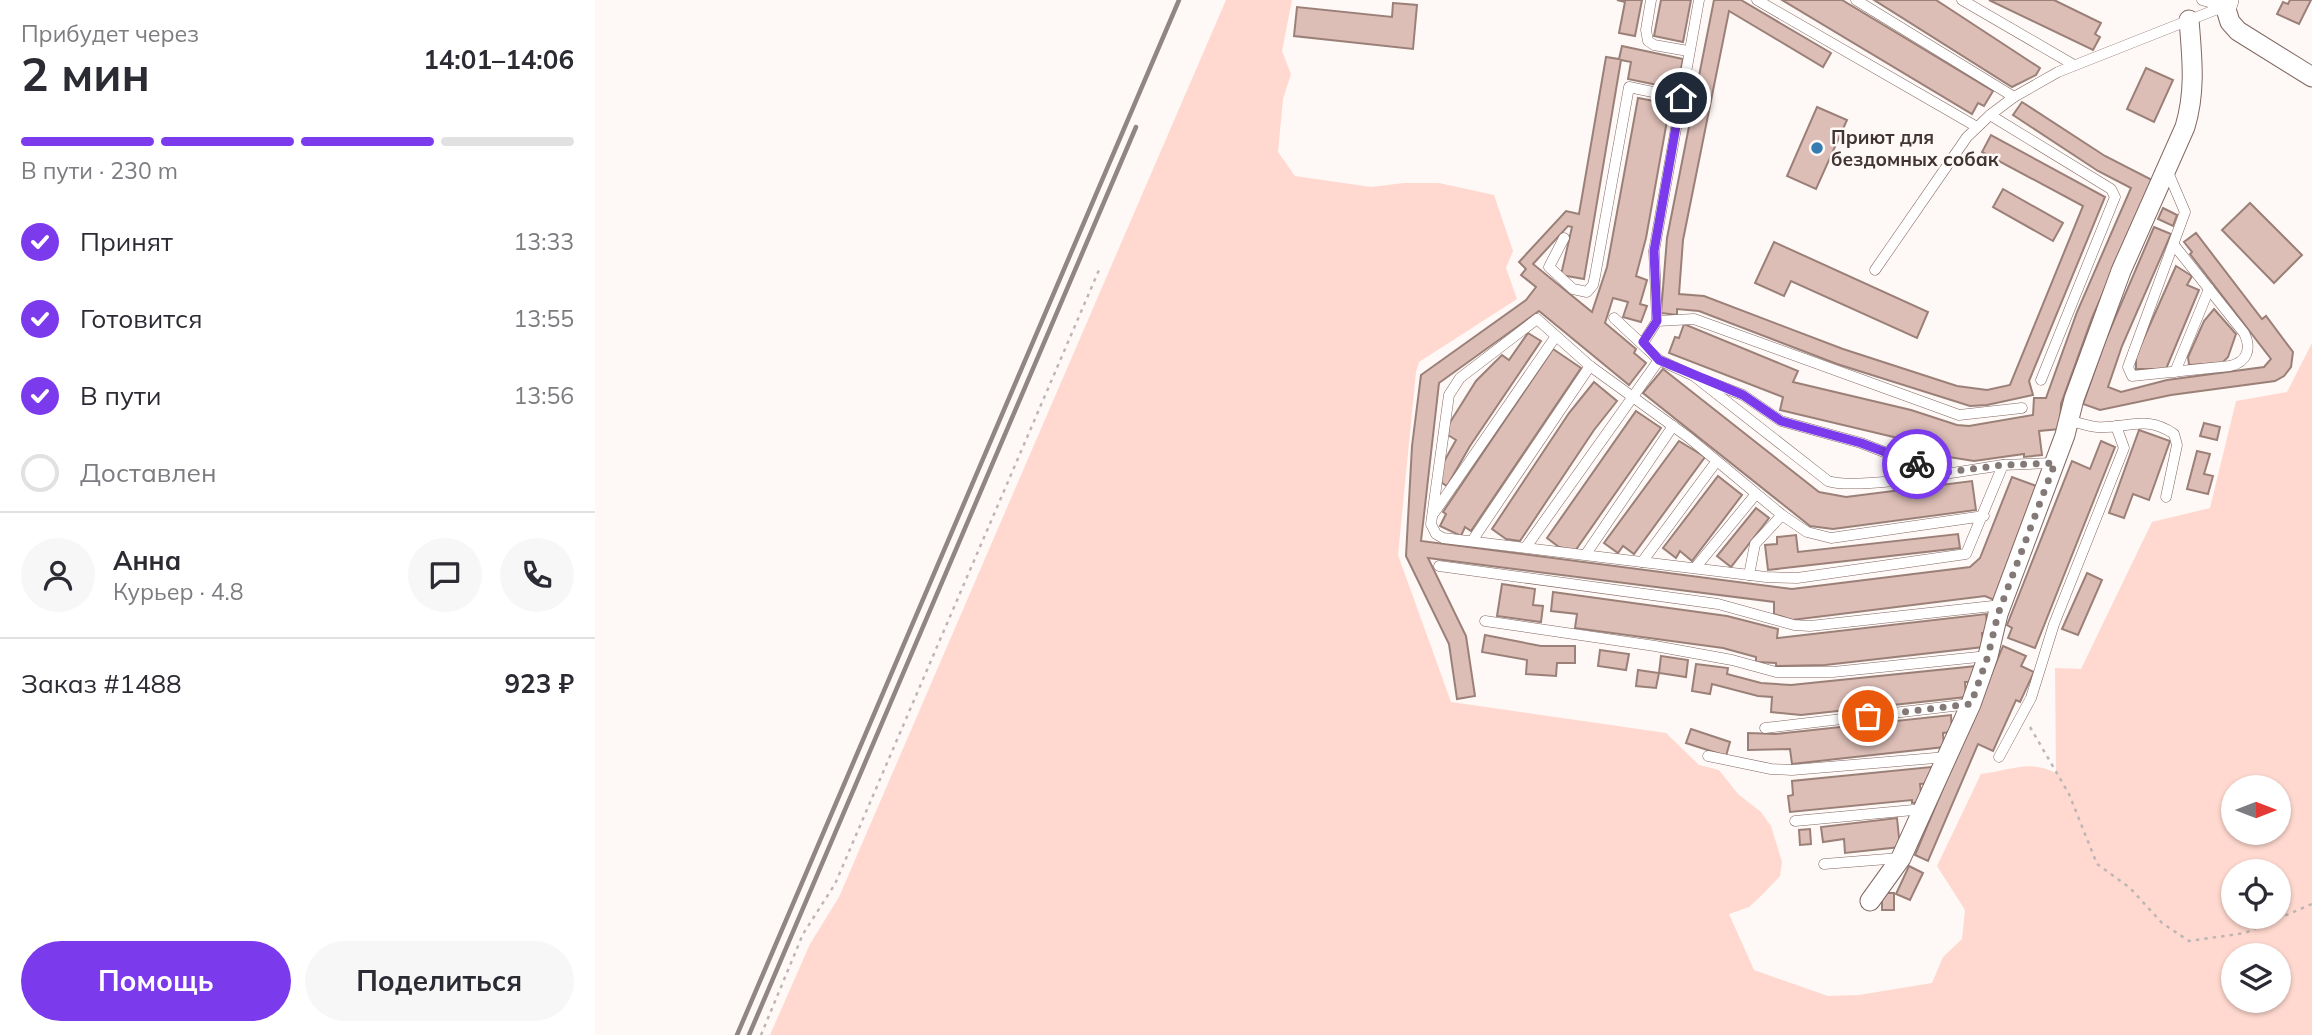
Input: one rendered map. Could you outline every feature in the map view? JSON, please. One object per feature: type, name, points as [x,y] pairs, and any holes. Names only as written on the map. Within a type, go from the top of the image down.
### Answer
[{"type":"street","points":[[2226,7],[2230,23],[2249,40],[2312,77]]},
{"type":"street","points":[[1870,901],[1901,858],[1971,704],[1988,656],[2001,606],[2055,463],[2074,399],[2121,271],[2167,170],[2192,104],[2189,20]]},
{"type":"lane","points":[[1651,0],[1646,30],[1648,41],[1654,45],[1688,51]]},
{"type":"lane","points":[[1643,342],[1657,321],[1654,251],[1699,0]]},
{"type":"lane","points":[[1757,0],[1977,127]]},
{"type":"lane","points":[[1856,0],[2014,97]]},
{"type":"lane","points":[[1962,0],[2074,65]]},
{"type":"lane","points":[[2202,0],[2226,7]]},
{"type":"lane","points":[[1875,270],[1967,137],[2014,97],[2074,65],[2226,7]]},
{"type":"lane","points":[[1564,238],[1549,267],[1573,289],[1587,292],[1593,285],[1629,88],[1681,98]]},
{"type":"lane","points":[[1990,115],[2111,189],[2115,197],[2041,380]]},
{"type":"lane","points":[[2167,170],[2185,212],[2128,372],[2132,376],[2230,366],[2239,364],[2246,357],[2248,348],[2244,333],[2174,245]]},
{"type":"lane","points":[[2175,372],[2209,289]]},
{"type":"lane","points":[[1614,318],[1643,342],[1659,360],[1743,395],[1781,421],[1861,443],[1940,473]]},
{"type":"lane","points":[[1657,321],[1694,319],[1959,415],[2022,408]]},
{"type":"lane","points":[[1984,516],[1823,538],[1807,532],[1782,515],[1674,426],[1590,366],[1537,320],[1455,384],[1446,403],[1431,524],[1436,534],[1443,538],[1749,575],[1797,578],[1959,557],[1969,551],[1984,516],[2003,465]]},
{"type":"lane","points":[[1431,516],[1556,336]]},
{"type":"lane","points":[[1526,547],[1659,360]]},
{"type":"lane","points":[[1472,541],[1590,366]]},
{"type":"lane","points":[[1694,376],[1828,481],[1848,484],[2003,465],[2055,463]]},
{"type":"lane","points":[[2069,420],[2089,426],[2145,422],[2155,424],[2173,434],[2177,445],[2166,497]]},
{"type":"lane","points":[[1586,554],[1674,426]]},
{"type":"lane","points":[[1999,757],[2031,698],[2054,624],[2124,449],[2116,426]]},
{"type":"lane","points":[[1642,562],[1716,462]]},
{"type":"lane","points":[[1695,568],[1756,494]]},
{"type":"lane","points":[[1749,575],[1755,544],[1782,515]]},
{"type":"lane","points":[[1439,566],[1718,604],[1802,625],[2001,606]]},
{"type":"lane","points":[[1485,621],[1655,646],[1732,660],[1776,672],[1833,672],[1988,656]]},
{"type":"lane","points":[[1765,728],[1971,704]]},
{"type":"lane","points":[[1708,756],[1771,769],[1792,770],[1947,757]]},
{"type":"lane","points":[[1795,821],[1924,809]]},
{"type":"lane","points":[[1824,864],[1901,858]]},
{"type":"path","points":[[761,1035],[803,934],[835,884],[1099,270]]},
{"type":"path","points":[[2022,714],[2069,794],[2097,864],[2130,888],[2171,929],[2189,941],[2245,933],[2312,904]]},
{"type":"shaded area","points":[[1226,0],[1292,0],[1282,51],[1291,74],[1283,99],[1278,152],[1295,176],[1371,187],[1439,183],[1494,195],[1513,251],[1506,268],[1517,299],[1419,362],[1416,372],[1398,555],[1451,702],[1666,733],[1699,765],[1719,770],[1738,794],[1761,812],[1771,826],[1782,862],[1780,876],[1763,894],[1749,907],[1729,914],[1754,970],[1828,996],[1859,995],[1932,983],[1943,957],[1962,939],[1965,910],[1937,866],[1981,774],[2028,766],[2056,773],[2055,668],[2081,669],[2152,522],[2210,508],[2236,401],[2287,392],[2312,343],[2312,1035],[770,1035],[810,944],[839,897]]},
{"type":"building","points":[[1617,0],[1642,0],[1635,36],[1619,33],[1625,2]]},
{"type":"building","points":[[1661,0],[1691,0],[1683,42],[1654,36]]},
{"type":"building","points":[[1714,0],[1741,0],[1831,53],[1823,67],[1729,11],[1683,240],[1679,294],[1704,296],[1843,349],[1957,386],[1987,390],[2010,385],[2083,206],[1982,152],[1991,135],[2105,197],[2029,381],[2033,395],[1970,406],[1837,364],[1699,311],[1677,309],[1677,315],[1661,313],[1667,238]]},
{"type":"building","points":[[1782,0],[1842,0],[1993,91],[1984,106],[1978,103],[1972,114]]},
{"type":"building","points":[[1874,0],[1936,0],[2040,68],[2036,75],[2012,87]]},
{"type":"building","points":[[1989,0],[2054,0],[2101,23],[2095,34],[2100,37],[2093,50]]},
{"type":"building","points":[[2290,0],[2311,0],[2299,24],[2277,14],[2283,2],[2288,4]]},
{"type":"building","points":[[1393,3],[1417,5],[1413,49],[1294,36],[1297,7],[1392,17]]},
{"type":"building","points":[[1622,46],[1683,59],[1677,89],[1628,79],[1631,62],[1621,60],[1584,279],[1561,275],[1572,227],[1568,226],[1533,264],[1592,312],[1607,267],[1638,98],[1670,104],[1646,238],[1636,276],[1647,280],[1640,304],[1647,306],[1641,322],[1623,317],[1628,302],[1613,298],[1605,323],[1636,349],[1634,353],[1646,363],[1629,385],[1539,311],[1439,383],[1421,541],[1792,589],[1970,567],[1980,558],[2012,477],[2039,487],[1994,600],[1985,596],[1792,620],[1774,614],[1774,602],[1428,558],[1466,636],[1475,696],[1457,699],[1449,644],[1406,556],[1412,446],[1421,375],[1526,300],[1536,287],[1521,275],[1526,269],[1519,262],[1566,211],[1579,214],[1606,57],[1619,59]]},
{"type":"building","points":[[2146,68],[2173,80],[2154,122],[2127,109]]},
{"type":"building","points":[[2022,102],[2105,156],[2152,180],[2092,318],[2061,404],[2060,429],[2039,431],[2042,455],[2024,457],[2024,454],[1974,461],[1949,457],[1901,442],[1902,439],[1780,410],[1783,397],[1669,353],[1684,324],[1798,371],[1793,382],[1911,410],[1957,425],[1969,426],[2033,415],[2034,398],[2046,398],[2077,312],[2131,188],[2098,171],[2013,115]]},
{"type":"building","name":"Приют для бездомных собак","points":[[1817,107],[1847,120],[1816,189],[1787,176]]},
{"type":"building","points":[[2003,189],[2063,223],[2053,241],[1993,207]]},
{"type":"building","points":[[2250,203],[2302,255],[2274,283],[2222,230]]},
{"type":"building","points":[[2163,208],[2177,215],[2173,226],[2158,219]]},
{"type":"building","points":[[2154,227],[2171,234],[2122,346],[2108,387],[2121,392],[2167,380],[2264,367],[2271,359],[2190,254],[2192,252],[2184,242],[2196,233],[2262,319],[2266,316],[2293,352],[2291,367],[2284,376],[2275,381],[2171,395],[2100,410],[2083,404],[2106,339]]},
{"type":"building","points":[[1774,242],[1928,312],[1917,338],[1791,281],[1784,296],[1755,283]]},
{"type":"building","points":[[2176,266],[2192,276],[2187,285],[2199,290],[2166,369],[2136,369],[2136,356]]},
{"type":"building","points":[[2214,309],[2236,334],[2228,357],[2222,363],[2189,365],[2188,357],[2204,321]]},
{"type":"building","points":[[1528,333],[1541,341],[1470,446],[1447,486],[1439,481],[1442,465],[1456,440],[1448,435],[1449,424],[1476,381],[1502,355],[1509,360]]},
{"type":"building","points":[[1553,349],[1581,368],[1471,531],[1465,527],[1461,536],[1440,526],[1446,514],[1443,512]]},
{"type":"building","points":[[1663,369],[1819,492],[1846,497],[1972,481],[1976,510],[1833,529],[1810,526],[1643,393]]},
{"type":"building","points":[[1594,382],[1617,401],[1594,430],[1520,541],[1506,539],[1492,529],[1569,413]]},
{"type":"building","points":[[1636,411],[1661,428],[1575,551],[1559,547],[1547,538]]},
{"type":"building","points":[[2204,423],[2220,427],[2217,440],[2200,436]]},
{"type":"building","points":[[2139,430],[2170,441],[2149,500],[2133,494],[2124,518],[2109,513]]},
{"type":"building","points":[[1679,441],[1705,457],[1634,554],[1623,546],[1618,553],[1604,543]]},
{"type":"building","points":[[2101,441],[2115,447],[2035,648],[2008,638],[2012,628],[2007,625],[2072,461],[2090,469]]},
{"type":"building","points":[[2197,451],[2210,454],[2204,474],[2213,476],[2208,494],[2187,489]]},
{"type":"building","points":[[1718,476],[1742,495],[1692,561],[1680,551],[1676,558],[1663,548]]},
{"type":"building","points":[[1756,508],[1769,518],[1731,567],[1717,556]]},
{"type":"building","points":[[1958,534],[1960,548],[1768,570],[1765,545],[1777,544],[1777,537],[1796,535],[1798,552]]},
{"type":"building","points":[[2087,573],[2102,580],[2078,635],[2062,629]]},
{"type":"building","points":[[1502,584],[1535,589],[1533,605],[1543,606],[1541,622],[1497,616]]},
{"type":"building","points":[[1553,592],[1727,616],[1778,629],[1777,638],[1986,614],[1988,633],[1982,633],[1983,647],[1825,665],[1776,666],[1776,663],[1756,662],[1756,657],[1723,648],[1575,628],[1577,614],[1551,611]]},
{"type":"building","points":[[1485,635],[1541,646],[1575,646],[1575,663],[1557,663],[1556,676],[1526,674],[1527,660],[1482,652]]},
{"type":"building","points":[[2003,646],[2026,656],[2021,666],[2034,672],[2020,702],[2016,700],[1993,751],[1978,744],[1928,861],[1915,855]]},
{"type":"building","points":[[1600,650],[1629,654],[1626,670],[1598,666]]},
{"type":"building","points":[[1661,656],[1688,660],[1686,677],[1659,673]]},
{"type":"building","points":[[1696,664],[1728,668],[1727,674],[1761,683],[1791,685],[1977,666],[1972,682],[1965,682],[1966,697],[1801,715],[1771,712],[1772,697],[1712,684],[1710,694],[1692,691]]},
{"type":"building","points":[[1638,670],[1659,673],[1656,688],[1636,686]]},
{"type":"building","points":[[1951,715],[1952,732],[1943,733],[1944,747],[1792,764],[1790,749],[1748,750],[1748,733],[1776,734]]},
{"type":"building","points":[[1691,729],[1730,742],[1726,756],[1686,743]]},
{"type":"building","points":[[1931,767],[1932,783],[1920,784],[1922,802],[1912,803],[1912,800],[1790,812],[1788,796],[1793,795],[1792,781]]},
{"type":"building","points":[[1897,818],[1900,847],[1845,853],[1844,839],[1823,842],[1821,827]]},
{"type":"building","points":[[1810,829],[1811,844],[1800,845],[1799,830]]},
{"type":"building","points":[[1909,866],[1923,873],[1910,900],[1896,894]]},
{"type":"building","points":[[1882,893],[1894,893],[1894,910],[1882,910]]},
{"type":"railway","points":[[737,1035],[1179,0]]},
{"type":"railway","points":[[749,1035],[1136,127]]},
{"type":"way so far","points":[[1868,716],[1971,704],[1988,656],[1998,614],[2055,463],[2003,465],[1940,473],[1917,464]]},
{"type":"place","name":"Приют для бездомных собак","points":[[1817,148]]},
{"type":"route","points":[[1681,98],[1654,251],[1657,321],[1643,342],[1659,360],[1743,395],[1781,421],[1861,443],[1917,464]]}]
